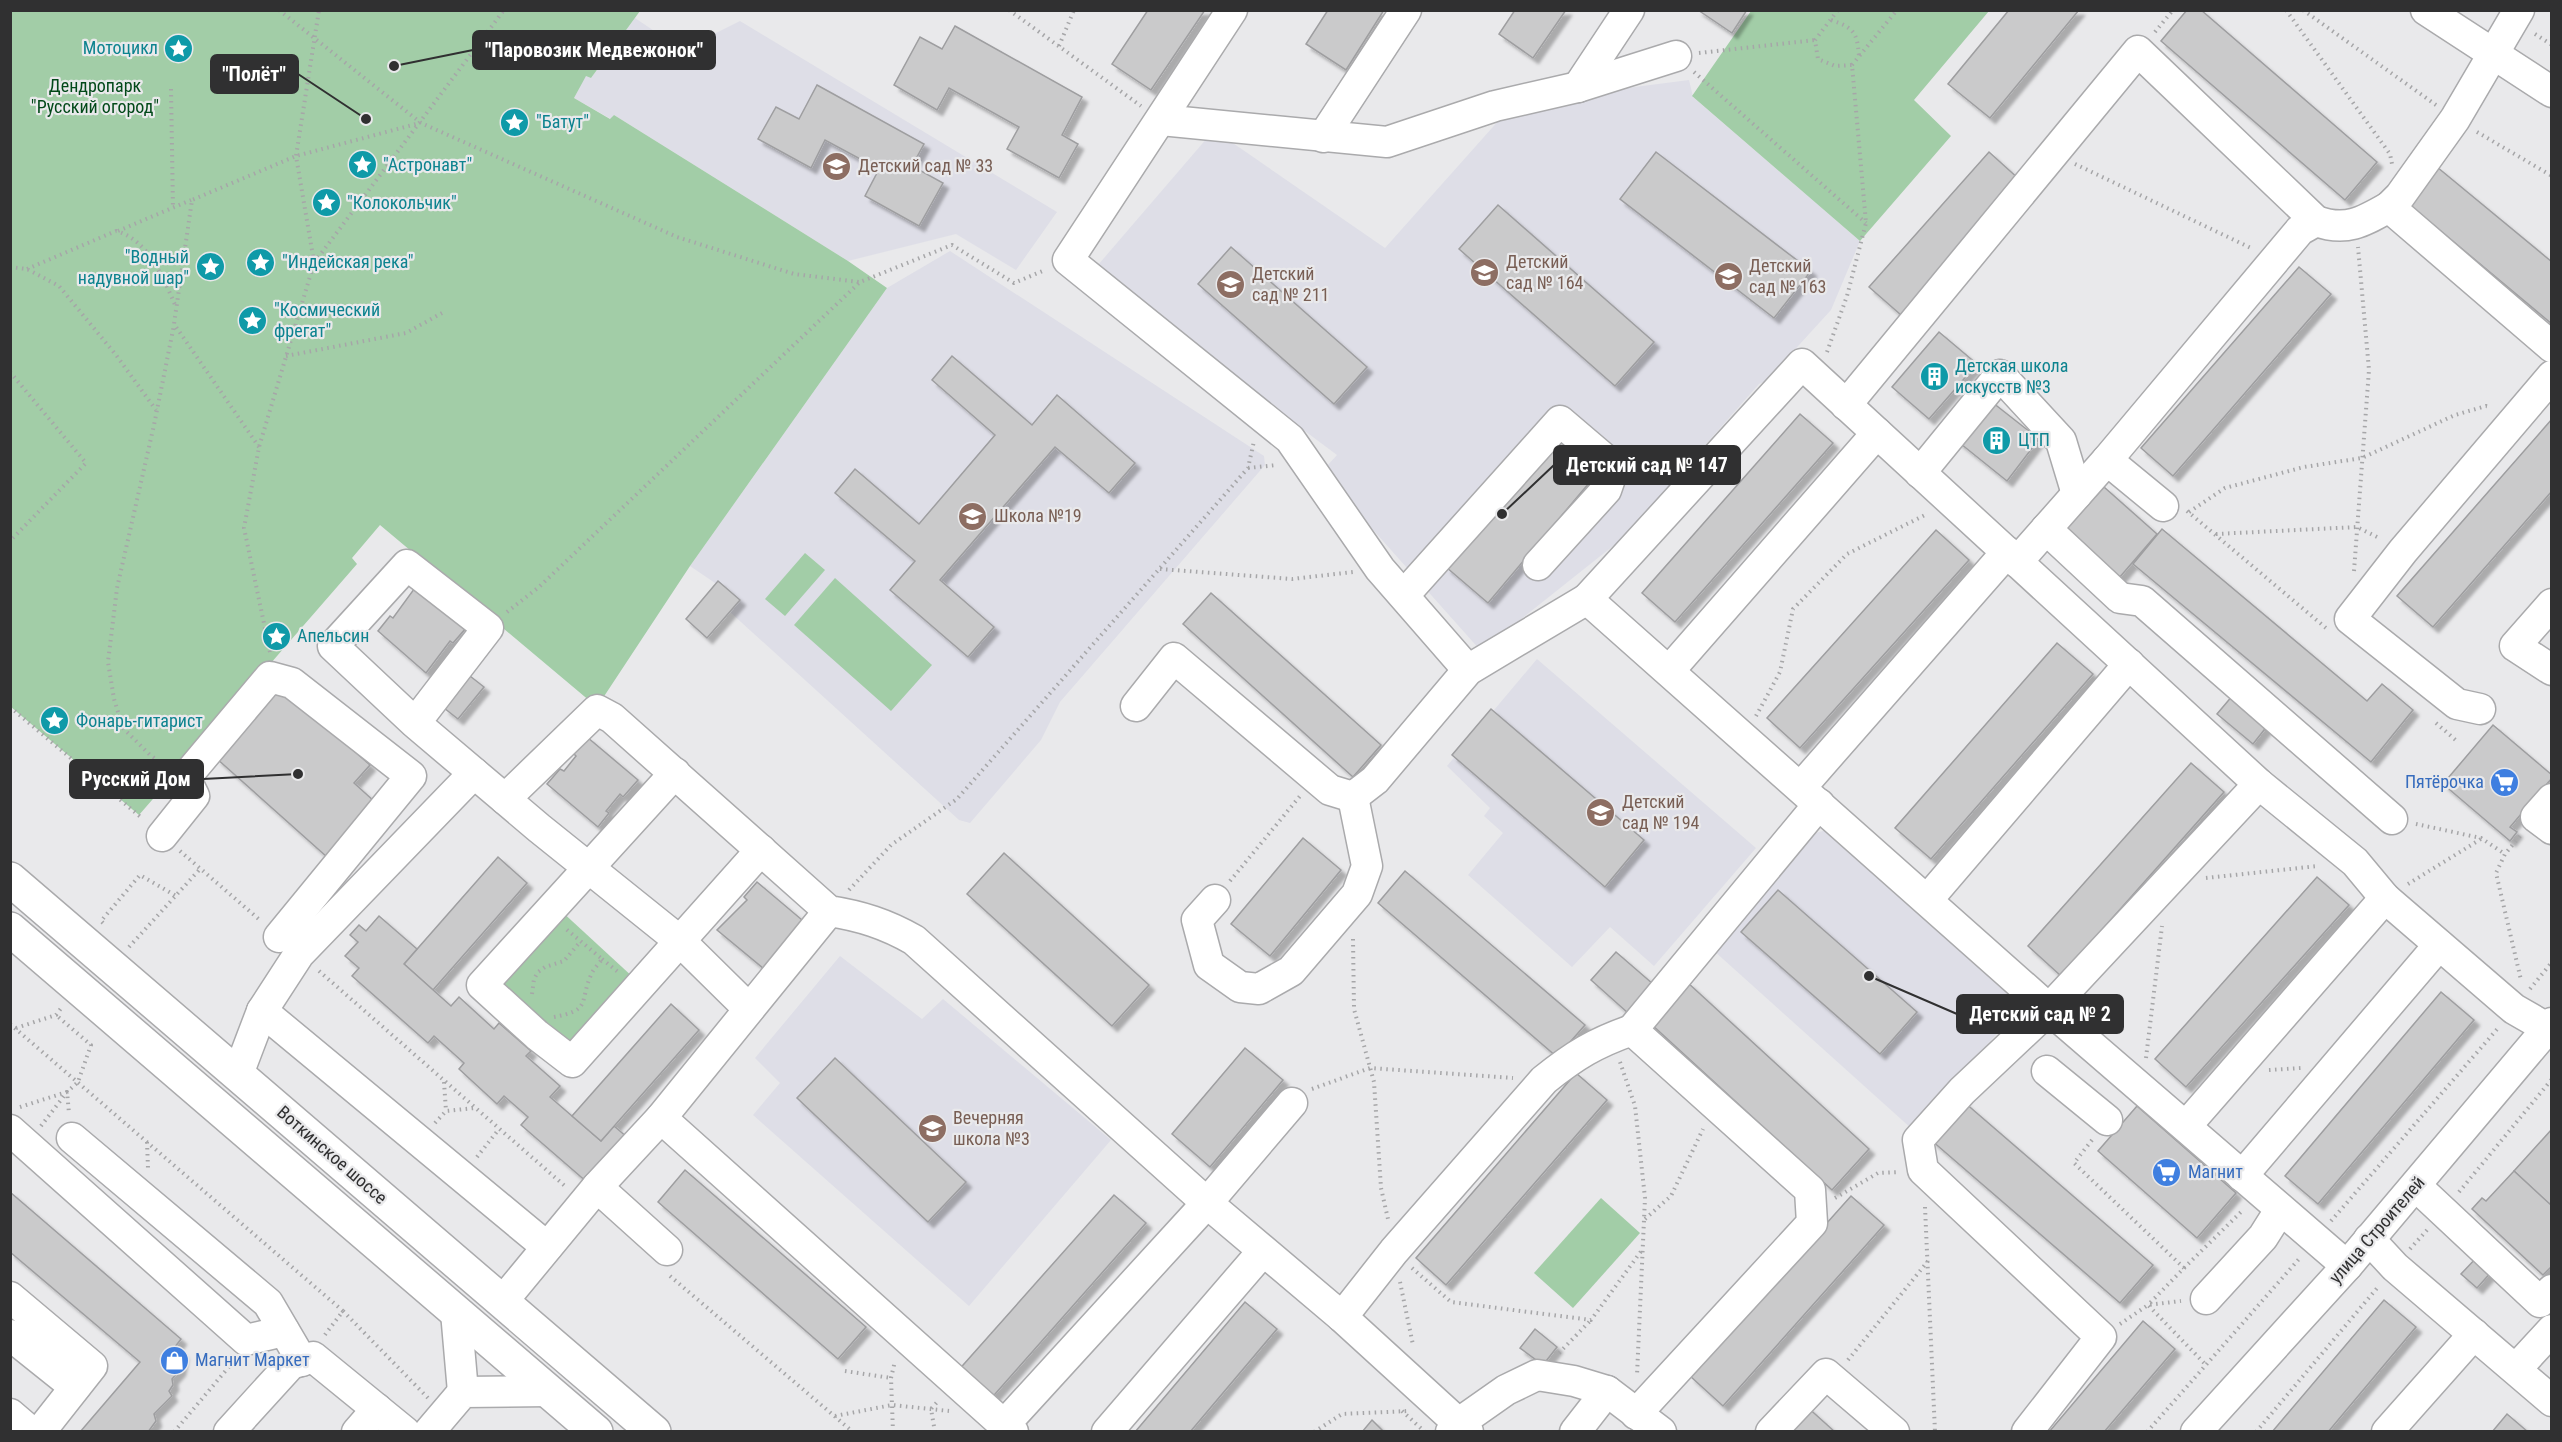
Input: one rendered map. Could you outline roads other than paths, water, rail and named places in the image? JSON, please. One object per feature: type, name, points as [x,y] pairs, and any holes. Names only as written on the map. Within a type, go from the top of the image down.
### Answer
[{"type":"main road","name":"Воткинское шоссе","points":[[10,879],[654,1431]]},
{"type":"main road","name":"Воткинское шоссе","points":[[10,929],[596,1431]]},
{"type":"street","points":[[1232,10],[1068,260],[1290,439],[1380,569],[1468,670]]},
{"type":"street","points":[[1323,137],[1406,10]]},
{"type":"street","points":[[1578,87],[1629,10]]},
{"type":"street","points":[[2426,10],[2552,93]]},
{"type":"street","points":[[1846,405],[2138,51],[2316,221],[2329,226],[2356,225],[2394,202],[2455,119],[2518,10]]},
{"type":"street","points":[[1161,120],[1387,142],[1495,106],[1578,87],[1676,56]]},
{"type":"street","points":[[2394,202],[2552,347]]},
{"type":"street","points":[[1342,1317],[1394,1251],[1544,1080],[1573,1057],[1599,1042],[1632,1030],[1810,795],[2012,557],[2046,529],[2107,460],[2300,230],[2316,221]]},
{"type":"street","points":[[1353,797],[1375,780],[1468,670],[1587,599],[1802,364],[2259,784],[2355,862],[2385,898],[2439,945],[2549,1025]]},
{"type":"street","points":[[1920,473],[2000,375],[2061,441],[2077,494]]},
{"type":"street","points":[[2480,709],[2457,704],[2350,619],[2403,550],[2552,376]]},
{"type":"street","points":[[1404,595],[1560,421],[1614,467],[1606,490],[1538,565]]},
{"type":"street","points":[[1669,671],[1877,434]]},
{"type":"street","points":[[2107,460],[2176,509]]},
{"type":"street","points":[[2046,529],[2120,598],[2142,601],[2392,819]]},
{"type":"street","points":[[415,723],[488,628],[407,565],[333,646],[415,723],[681,942],[749,1009]]},
{"type":"street","points":[[1587,599],[1928,899],[2049,1009],[2186,1126],[2314,1241],[2346,1266]]},
{"type":"street","points":[[2552,604],[2515,646],[2552,670]]},
{"type":"street","points":[[1136,706],[1174,658],[1330,790],[1353,797]]},
{"type":"street","points":[[1928,899],[2129,664]]},
{"type":"street","points":[[162,836],[194,796],[185,778],[270,677],[291,683],[411,776],[289,945],[238,1074]]},
{"type":"street","points":[[505,799],[597,710],[612,718],[829,911],[865,917],[888,925],[914,940],[1206,1203],[1342,1317],[1417,1400],[1459,1429],[1506,1390],[1537,1375],[1574,1381],[1607,1391],[1661,1431]]},
{"type":"street","points":[[289,945],[474,773]]},
{"type":"street","points":[[675,773],[482,985],[526,1025],[572,1062],[761,850]]},
{"type":"street","points":[[2027,1431],[2101,1337],[1923,1170],[1918,1140],[1962,1091],[2049,1009],[2259,784]]},
{"type":"street","points":[[1215,900],[1197,920],[1209,965],[1240,987],[1259,989],[1291,971],[1353,899],[1367,866],[1353,797]]},
{"type":"street","points":[[2552,799],[2536,817],[2552,829]]},
{"type":"street","points":[[2186,1126],[2385,898]]},
{"type":"street","points":[[502,1302],[590,1195],[661,1118],[829,911]]},
{"type":"street","points":[[2206,1299],[2263,1237],[2261,1193],[2335,1066],[2439,945]]},
{"type":"street","points":[[262,1011],[547,1247]]},
{"type":"street","name":"улица Строителей","points":[[2196,1431],[2346,1266],[2549,1025]]},
{"type":"street","points":[[1632,1030],[1810,1190],[1812,1223],[1636,1414]]},
{"type":"street","points":[[2080,1097],[2110,1061]]},
{"type":"street","points":[[2047,1071],[2107,1120]]},
{"type":"street","points":[[661,1118],[1009,1428],[1292,1103]]},
{"type":"street","points":[[18,1138],[246,1340],[284,1331]]},
{"type":"street","points":[[72,1138],[268,1303],[284,1331],[308,1359],[405,1431]]},
{"type":"street","points":[[2415,1186],[2540,1302],[2552,1290]]},
{"type":"street","points":[[590,1195],[666,1260]]},
{"type":"street","points":[[2369,1239],[2394,1267],[2552,1401]]},
{"type":"street","points":[[1107,1431],[1263,1251]]},
{"type":"street","points":[[10,1298],[92,1366],[40,1431]]},
{"type":"street","points":[[436,1422],[463,1392],[456,1312]]},
{"type":"street","points":[[2516,1369],[2552,1330]]},
{"type":"street","points":[[2387,1431],[2474,1334]]},
{"type":"street","points":[[10,1335],[75,1387]]},
{"type":"street","points":[[242,1428],[291,1364],[308,1359]]},
{"type":"street","points":[[1771,1431],[1826,1374],[1894,1431]]},
{"type":"street","points":[[463,1392],[549,1391]]},
{"type":"street","points":[[1575,1431],[1607,1391]]},
{"type":"street","points":[[357,1431],[377,1408]]},
{"type":"street","points":[[10,1414],[31,1431]]},
{"type":"place","name":"Мотоцикл","points":[[179,48]]},
{"type":"place","name":"\"Паровозик Медвежонок\"","points":[[394,66]]},
{"type":"place","name":"\"Полёт\"","points":[[366,119]]},
{"type":"place","name":"\"Батут\"","points":[[515,122]]},
{"type":"place","name":"\"Астронавт\"","points":[[362,165]]},
{"type":"place","name":"Детский сад № 33","points":[[837,166]]},
{"type":"place","name":"\"Колокольчик\"","points":[[326,203]]},
{"type":"place","name":"\"Индейская река\"","points":[[261,262]]},
{"type":"place","name":"\"Водный надувной шар\"","points":[[210,267]]},
{"type":"place","name":"Детский сад № 164","points":[[1485,272]]},
{"type":"place","name":"Детский сад № 163","points":[[1728,276]]},
{"type":"place","name":"Детский сад № 211","points":[[1231,284]]},
{"type":"place","name":"\"Космический фрегат\"","points":[[253,320]]},
{"type":"place","name":"Детская школа искусств №3","points":[[1934,376]]},
{"type":"place","name":"ЦТП","points":[[1997,440]]},
{"type":"place","name":"Детский сад № 147","points":[[1502,514]]},
{"type":"place","name":"Школа №19","points":[[973,516]]},
{"type":"place","name":"Апельсин","points":[[276,636]]},
{"type":"place","name":"Фонарь-гитарист","points":[[55,721]]},
{"type":"place","name":"Русский Дом","points":[[298,774]]},
{"type":"place","name":"Пятёрочка","points":[[2505,782]]},
{"type":"place","name":"Детский сад № 194","points":[[1601,812]]},
{"type":"place","name":"Детский сад № 2","points":[[1869,976]]},
{"type":"place","name":"Вечерняя школа №3","points":[[932,1128]]},
{"type":"place","name":"Магнит","points":[[2167,1172]]},
{"type":"place","name":"Магнит Маркет","points":[[174,1360]]},
{"type":"park label","name":"Дендропарк \"Русский огород\"","points":[[95,96]]}]
